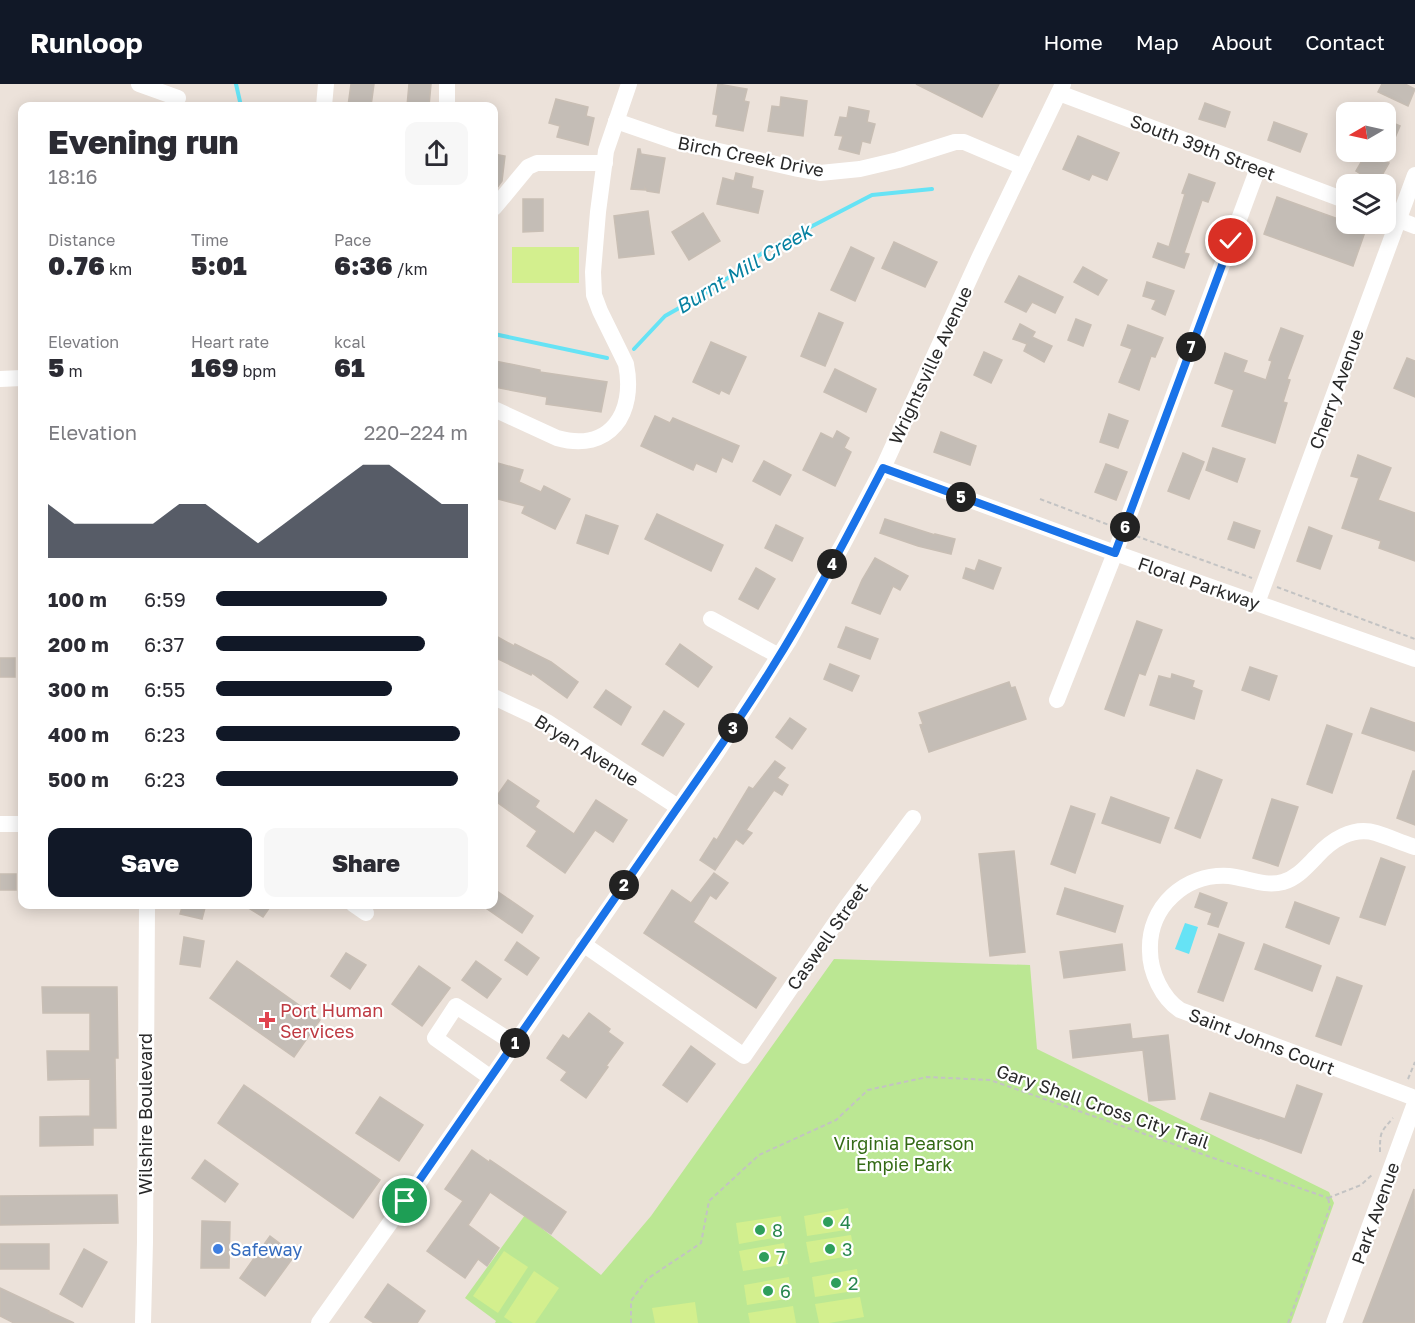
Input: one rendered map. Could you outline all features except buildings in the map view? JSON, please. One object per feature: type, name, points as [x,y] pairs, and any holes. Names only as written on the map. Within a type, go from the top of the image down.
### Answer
[{"type":"street","points":[[139,84],[178,96]]},
{"type":"street","points":[[324,102],[326,84]]},
{"type":"street","points":[[447,84],[447,102]]},
{"type":"street","points":[[498,411],[567,441],[592,439],[605,435],[616,425],[623,413],[628,399],[626,364],[600,311],[593,286],[597,212],[605,163],[610,136],[629,84]]},
{"type":"street","name":"Wrightsville Avenue","points":[[318,1323],[717,752],[779,656],[883,468],[980,256],[1061,88]]},
{"type":"street","name":"South 39th Street","points":[[1061,88],[1257,168],[1336,197]]},
{"type":"street","name":"Birch Creek Drive","points":[[616,121],[674,141],[820,173],[860,169],[955,142],[964,142],[1023,167]]},
{"type":"street","points":[[498,203],[528,167],[537,163],[605,163]]},
{"type":"street","points":[[1057,700],[1115,553],[1257,168]]},
{"type":"street","name":"Cherry Avenue","points":[[1257,603],[1415,175]]},
{"type":"street","points":[[0,379],[18,378]]},
{"type":"street","name":"Floral Parkway","points":[[883,468],[1415,659]]},
{"type":"street","points":[[711,619],[779,656]]},
{"type":"street","name":"Bryan Avenue","points":[[498,699],[547,722],[678,807]]},
{"type":"street","name":"Caswell Street","points":[[583,944],[744,1056],[845,909],[913,818]]},
{"type":"street","points":[[0,824],[18,824]]},
{"type":"street","name":"Saint Johns Court","points":[[1411,1098],[1180,1010],[1170,1001],[1154,975],[1149,947],[1154,922],[1161,909],[1179,889],[1190,883],[1222,876],[1273,884],[1281,882],[1303,870],[1333,842],[1345,835],[1357,832],[1377,833],[1415,847]]},
{"type":"street","name":"Wilshire Boulevard","points":[[143,1323],[147,909]]},
{"type":"street","points":[[491,1078],[435,1038],[456,1006],[515,1044]]},
{"type":"street","name":"Park Avenue","points":[[1334,1323],[1411,1098]]},
{"type":"path","points":[[1040,499],[1415,639]]},
{"type":"path","points":[[1411,1098],[1415,1062]]},
{"type":"path","name":"Gary Shell Cross City Trail","points":[[632,1323],[631,1301],[647,1279],[701,1243],[709,1201],[759,1155],[836,1120],[868,1090],[927,1077],[990,1080],[1328,1198]]},
{"type":"path","points":[[1380,1157],[1379,1137],[1394,1117]]},
{"type":"path","points":[[1288,1323],[1330,1207],[1328,1198],[1361,1185],[1373,1174]]},
{"type":"green space","points":[[512,247],[579,247],[579,283],[512,283]]},
{"type":"green space","name":"Virginia Pearson Empie Park","points":[[834,959],[1030,965],[1037,1049],[1329,1192],[1334,1203],[1291,1323],[495,1323],[496,1321],[465,1298],[525,1215],[601,1275],[651,1216]]},
{"type":"green space","name":"4","points":[[848,1208],[852,1229],[807,1236],[804,1216]]},
{"type":"green space","name":"8","points":[[781,1216],[784,1236],[739,1244],[736,1223]]},
{"type":"green space","name":"3","points":[[851,1235],[855,1255],[810,1263],[806,1242]]},
{"type":"green space","name":"7","points":[[784,1243],[788,1264],[743,1271],[739,1251]]},
{"type":"green space","points":[[504,1251],[528,1267],[498,1313],[473,1296]]},
{"type":"green space","name":"2","points":[[857,1269],[860,1290],[815,1297],[812,1277]]},
{"type":"green space","points":[[534,1271],[559,1288],[535,1323],[513,1323],[504,1317]]},
{"type":"green space","name":"6","points":[[789,1277],[792,1298],[747,1305],[744,1285]]},
{"type":"green space","points":[[860,1297],[864,1317],[819,1323],[815,1304]]},
{"type":"green space","points":[[695,1302],[698,1323],[655,1323],[652,1308]]},
{"type":"green space","points":[[793,1306],[796,1323],[750,1323],[748,1313]]},
{"type":"water","points":[[1185,923],[1198,927],[1189,954],[1175,949]]},
{"type":"waterway","name":"Burnt Mill Creek","points":[[236,84],[240,102]]},
{"type":"waterway","name":"Burnt Mill Creek","points":[[634,349],[665,316],[711,290],[768,249],[872,195],[932,189]]},
{"type":"waterway","name":"Burnt Mill Creek","points":[[498,335],[607,358]]},
{"type":"place","name":"Port Human Services","points":[[267,1020]]},
{"type":"place","name":"4","points":[[828,1222]]},
{"type":"place","name":"8","points":[[760,1230]]},
{"type":"place","name":"Safeway","points":[[218,1249]]},
{"type":"place","name":"3","points":[[830,1249]]},
{"type":"place","name":"7","points":[[764,1257]]},
{"type":"place","name":"2","points":[[836,1283]]},
{"type":"place","name":"6","points":[[768,1291]]},
{"type":"route","points":[[405,1201],[717,752],[770,672],[843,544],[883,468],[1115,553],[1231,241]]}]
